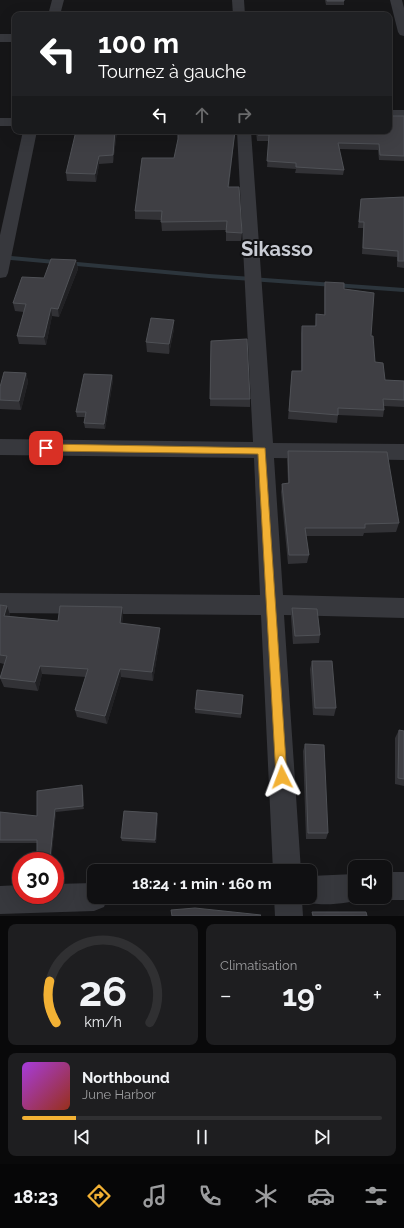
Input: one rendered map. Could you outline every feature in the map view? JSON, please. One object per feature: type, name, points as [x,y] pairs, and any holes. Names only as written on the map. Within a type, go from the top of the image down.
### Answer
[{"type":"street","points":[[55,12],[58,0]]},
{"type":"street","points":[[238,0],[239,12]]},
{"type":"street","points":[[396,0],[404,32]]},
{"type":"street","points":[[392,35],[404,35]]},
{"type":"street","points":[[0,38],[12,38]]},
{"type":"street","points":[[392,114],[404,114]]},
{"type":"street","points":[[0,122],[12,122]]},
{"type":"street","points":[[1,269],[29,134]]},
{"type":"street","points":[[244,134],[255,294],[262,451],[287,864]]},
{"type":"street","points":[[0,447],[404,452]]},
{"type":"street","points":[[0,603],[272,605],[404,608]]},
{"type":"street","points":[[392,886],[404,886]]},
{"type":"street","points":[[317,890],[348,888]]},
{"type":"street","points":[[0,900],[87,897]]},
{"type":"street","points":[[288,904],[289,916]]},
{"type":"building","points":[[344,0],[344,1],[327,1]]},
{"type":"building","points":[[392,116],[404,116],[404,156],[380,155],[379,144],[338,143],[344,170],[296,167],[296,163],[267,161],[269,135],[258,135],[392,134]]},
{"type":"building","points":[[75,134],[115,134],[113,155],[99,156],[95,174],[66,173]]},
{"type":"building","points":[[178,134],[235,134],[228,187],[239,187],[242,233],[226,232],[227,221],[161,222],[162,211],[135,211],[142,158],[174,158]]},
{"type":"building","points":[[404,197],[404,261],[398,261],[398,251],[363,248],[364,222],[359,222],[361,199]]},
{"type":"building","points":[[51,259],[76,260],[58,309],[51,308],[44,337],[17,336],[26,304],[13,303],[22,277],[44,278]]},
{"type":"building","points":[[325,282],[344,283],[344,289],[374,293],[371,336],[373,336],[375,362],[383,363],[385,380],[404,381],[404,400],[383,399],[384,410],[338,408],[338,415],[289,411],[292,371],[302,371],[302,326],[316,326],[316,314],[325,315]]},
{"type":"building","points":[[151,318],[174,320],[169,344],[146,342]]},
{"type":"building","points":[[247,339],[250,399],[210,399],[211,341]]},
{"type":"building","points":[[4,372],[26,373],[19,401],[0,400],[0,387]]},
{"type":"building","points":[[84,374],[112,375],[104,424],[84,423],[86,412],[76,412]]},
{"type":"building","points":[[288,451],[387,452],[399,523],[365,524],[365,528],[305,528],[309,555],[289,555],[282,484],[289,483]]},
{"type":"building","points":[[0,605],[7,606],[4,616],[58,621],[60,606],[122,607],[120,623],[160,628],[152,672],[120,669],[105,716],[75,710],[88,669],[40,666],[35,682],[0,678],[7,656],[0,655]]},
{"type":"building","points":[[292,608],[317,609],[320,635],[295,636]]},
{"type":"building","points":[[312,661],[332,661],[336,708],[315,708]]},
{"type":"building","points":[[197,690],[243,695],[241,714],[195,709]]},
{"type":"building","points":[[399,730],[404,731],[404,779],[398,778]]},
{"type":"building","points":[[305,744],[324,745],[328,833],[308,833]]},
{"type":"building","points":[[82,785],[83,806],[55,809],[51,852],[37,852],[37,840],[0,840],[0,812],[37,816],[37,791]]},
{"type":"building","points":[[124,811],[157,813],[155,840],[121,838]]},
{"type":"building","points":[[195,908],[261,915],[172,916],[171,910]]},
{"type":"building","points":[[312,912],[366,912],[367,916],[313,916]]},
{"type":"waterway","points":[[0,257],[209,276],[404,290]]},
{"type":"district","name":"Sikasso","points":[[277,249]]},
{"type":"route","points":[[46,448],[262,451],[282,777]]}]
